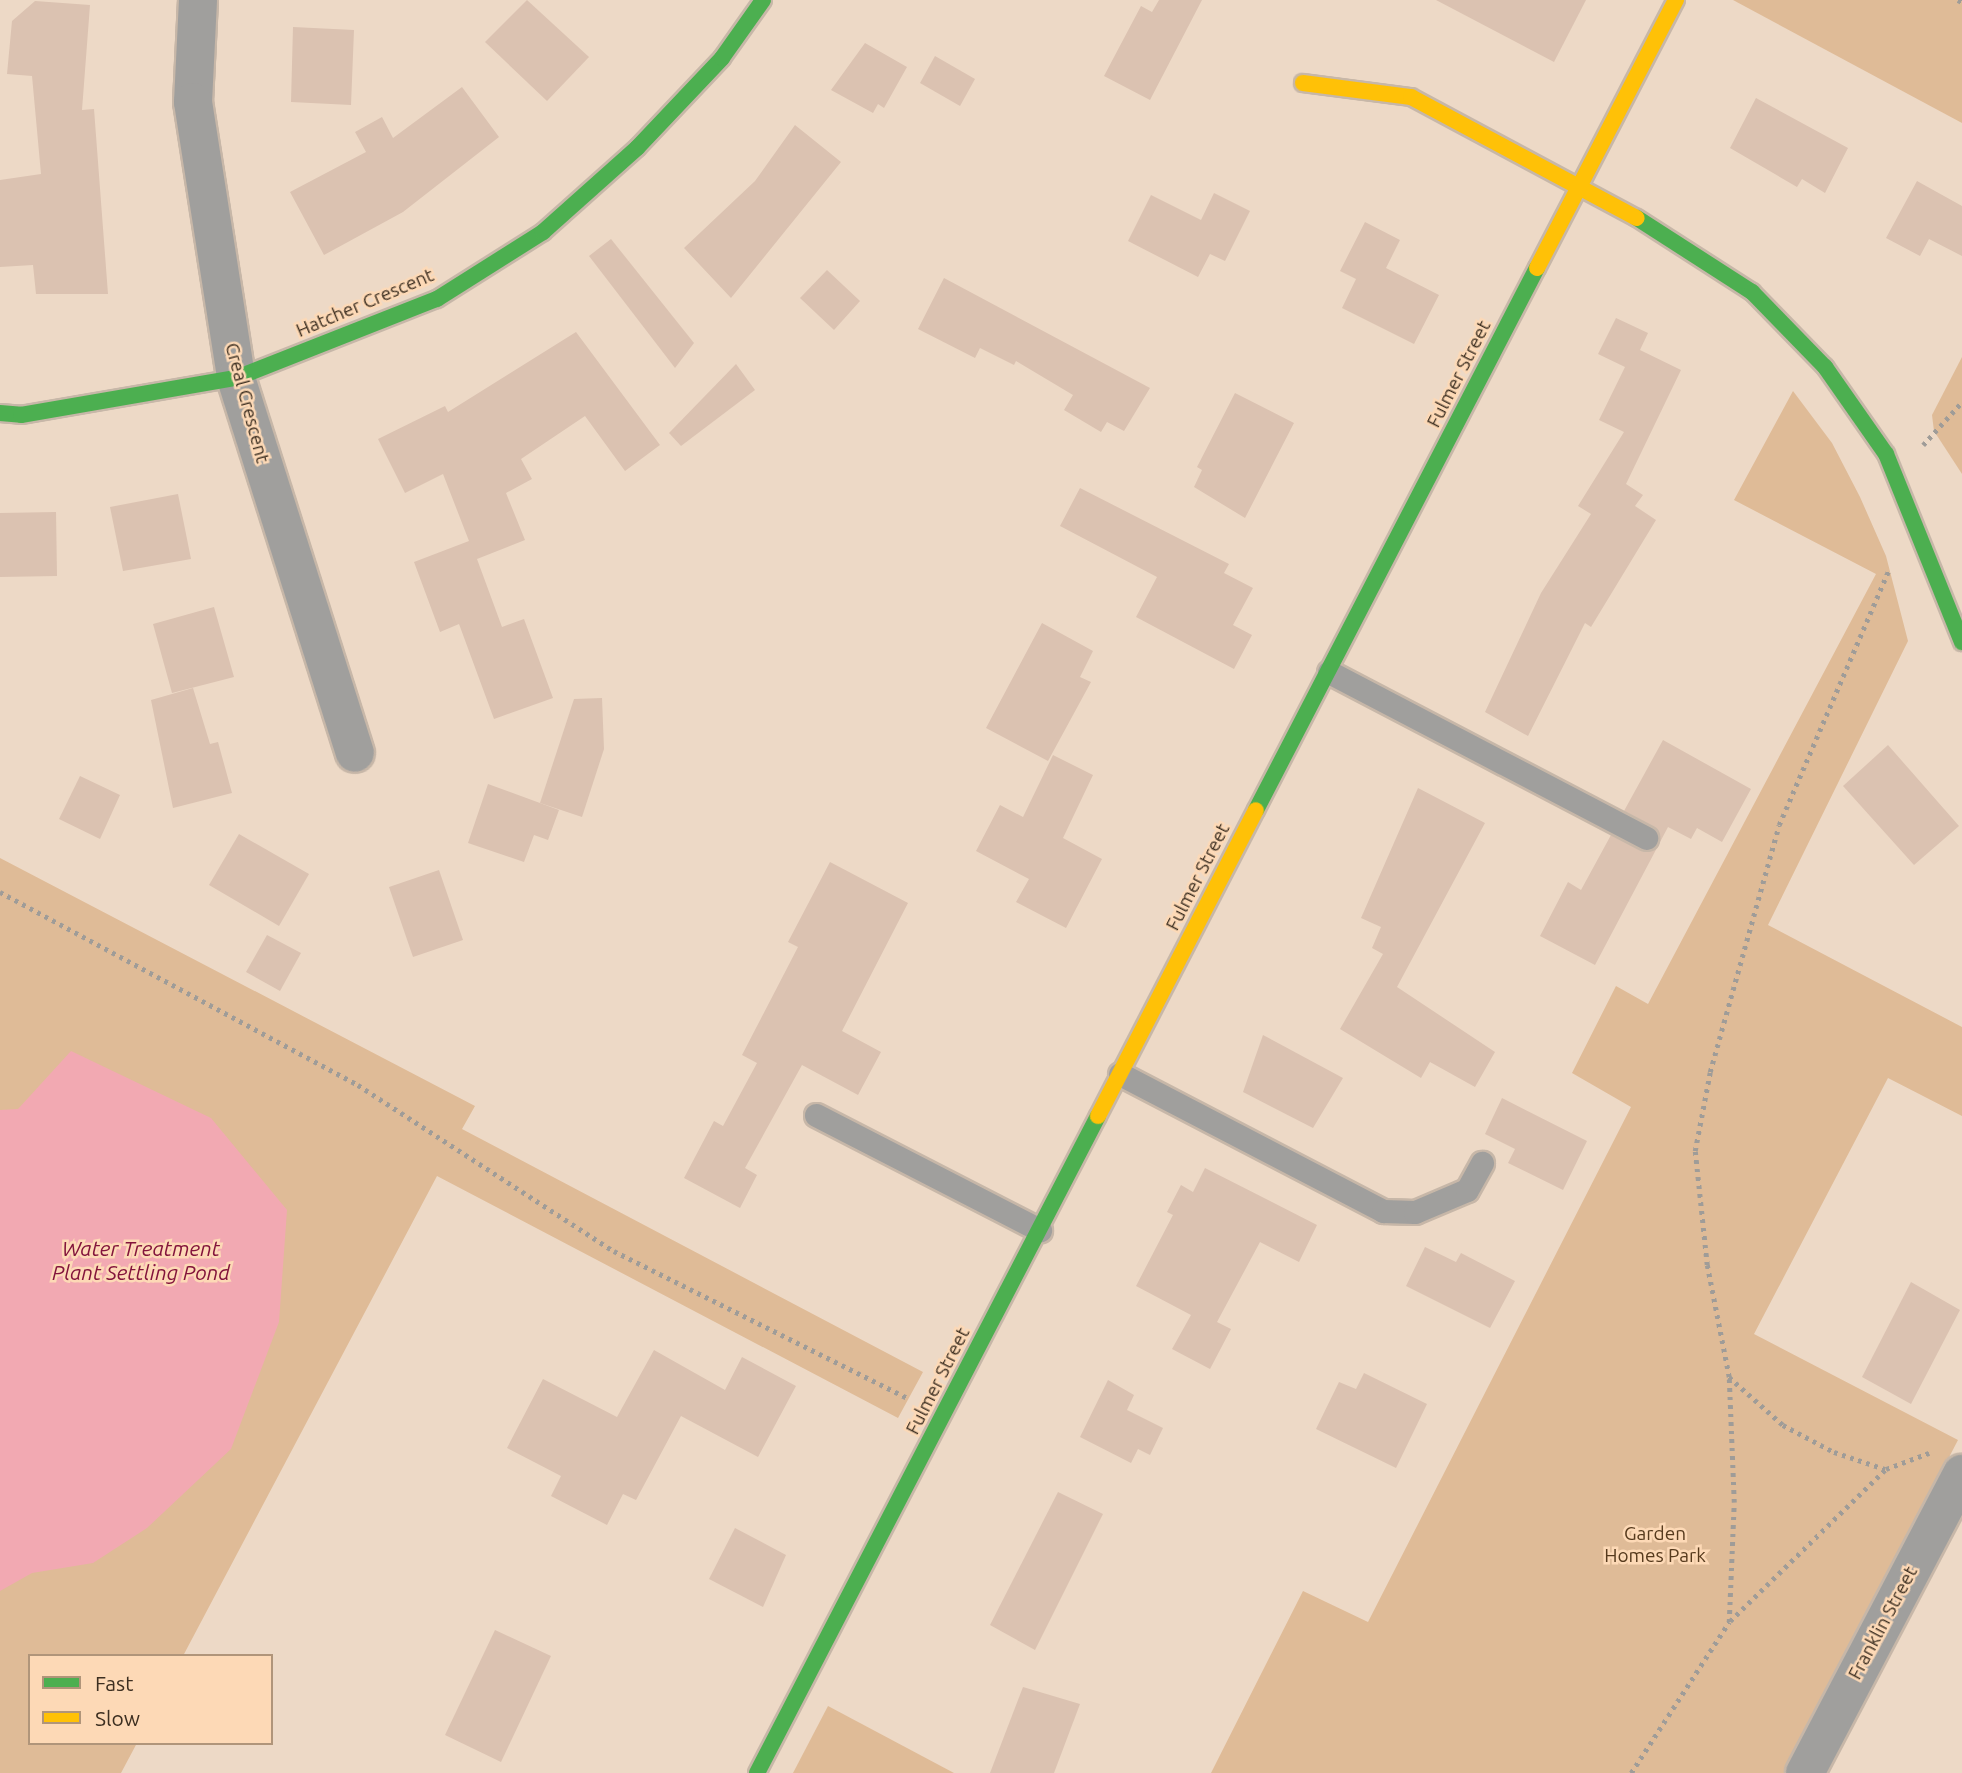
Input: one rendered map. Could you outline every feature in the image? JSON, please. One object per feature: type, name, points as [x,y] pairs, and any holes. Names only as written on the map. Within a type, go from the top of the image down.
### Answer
[{"type":"street","name":"Creal Crescent","points":[[198,0],[192,102],[236,378],[355,753]]},
{"type":"street","name":"Hatcher Crescent","points":[[0,414],[236,378],[437,299],[542,232],[666,118],[722,58],[763,0]]},
{"type":"street","name":"Fulmer Street","points":[[757,1773],[1676,0]]},
{"type":"street","points":[[1303,83],[1411,97],[1579,189],[1670,235],[1752,292],[1825,367],[1886,454],[1962,642]]},
{"type":"street","name":"Franklin Street","points":[[1805,1773],[1949,1462]]},
{"type":"lane","points":[[1329,672],[1646,838]]},
{"type":"lane","points":[[1120,1074],[1383,1211],[1415,1212],[1466,1190],[1482,1163]]},
{"type":"lane","points":[[816,1115],[1040,1230]]},
{"type":"path","points":[[1934,431],[1962,401]]},
{"type":"path","points":[[1729,1622],[1734,1502],[1729,1377],[1707,1265],[1695,1151],[1710,1072],[1779,825],[1893,561]]},
{"type":"path","points":[[0,892],[358,1085],[614,1251],[910,1400]]},
{"type":"path","points":[[1729,1377],[1783,1425],[1834,1452],[1886,1469],[1949,1462]]},
{"type":"path","points":[[1630,1773],[1729,1622],[1886,1469]]},
{"type":"green space","points":[[1733,0],[1962,0],[1962,123]]},
{"type":"green space","points":[[1962,357],[1962,474],[1934,431],[1932,415]]},
{"type":"green space","name":"Garden Homes Park","points":[[1793,391],[1832,443],[1860,497],[1886,556],[1908,641],[1768,925],[1962,1027],[1962,1116],[1888,1078],[1754,1334],[1958,1440],[1785,1773],[1211,1773],[1303,1591],[1368,1622],[1631,1107],[1572,1073],[1616,986],[1648,1004],[1876,574],[1734,500]]},
{"type":"green space","points":[[0,858],[475,1106],[462,1129],[923,1372],[898,1418],[437,1176],[184,1654],[28,1654],[28,1745],[136,1745],[121,1773],[0,1773]]},
{"type":"green space","points":[[828,1706],[954,1773],[793,1773]]},
{"type":"water","name":"Water Treatment Plant Settling Pond","points":[[71,1051],[211,1118],[287,1210],[279,1322],[231,1449],[147,1528],[93,1563],[32,1573],[0,1591],[0,1110],[18,1109]]},
{"type":"building","points":[[527,0],[589,57],[547,101],[485,42]]},
{"type":"building","points":[[1159,0],[1202,0],[1150,100],[1104,76],[1141,6],[1152,12]]},
{"type":"building","points":[[1436,0],[1586,0],[1554,62]]},
{"type":"building","points":[[35,1],[90,5],[82,110],[94,109],[108,294],[36,294],[33,265],[0,267],[0,180],[41,174],[32,76],[7,74],[12,21]]},
{"type":"building","points":[[293,27],[354,30],[351,105],[291,102]]},
{"type":"building","points":[[865,43],[907,67],[884,108],[878,104],[873,113],[831,90]]},
{"type":"building","points":[[935,56],[975,79],[960,106],[920,83]]},
{"type":"building","points":[[462,87],[499,137],[403,212],[324,255],[290,192],[366,152],[355,132],[382,117],[393,138]]},
{"type":"building","points":[[1756,98],[1848,148],[1825,193],[1802,179],[1797,187],[1730,148]]},
{"type":"building","points":[[795,125],[841,162],[731,298],[684,248],[755,181]]},
{"type":"building","points":[[1917,181],[1962,206],[1962,256],[1929,239],[1920,256],[1886,238]]},
{"type":"building","points":[[1214,193],[1250,211],[1225,261],[1210,254],[1198,277],[1128,241],[1151,195],[1201,220]]},
{"type":"building","points":[[1365,222],[1400,240],[1386,268],[1439,295],[1414,344],[1342,308],[1356,279],[1340,271]]},
{"type":"building","points":[[611,239],[694,343],[675,368],[589,256]]},
{"type":"building","points":[[827,270],[860,301],[834,330],[800,298]]},
{"type":"building","points":[[944,278],[1150,388],[1124,431],[1107,422],[1101,432],[1064,410],[1073,395],[1016,361],[1014,365],[980,348],[975,358],[918,329]]},
{"type":"building","points":[[1616,318],[1648,333],[1640,350],[1681,370],[1626,484],[1643,495],[1635,506],[1656,520],[1591,627],[1585,623],[1528,736],[1485,712],[1541,593],[1591,514],[1578,506],[1624,432],[1599,420],[1625,367],[1598,354]]},
{"type":"building","points":[[576,332],[660,445],[625,471],[585,416],[521,459],[532,479],[506,493],[525,540],[477,559],[502,627],[524,619],[553,698],[494,719],[459,624],[440,632],[414,562],[469,541],[443,474],[405,493],[378,439],[445,406],[448,412]]},
{"type":"building","points":[[736,364],[755,390],[681,446],[669,433]]},
{"type":"building","points":[[1235,393],[1294,423],[1245,518],[1194,487],[1202,470],[1197,467]]},
{"type":"building","points":[[1080,488],[1229,564],[1224,573],[1253,588],[1233,625],[1252,635],[1234,669],[1136,617],[1157,577],[1060,526]]},
{"type":"building","points":[[178,494],[191,559],[123,571],[110,507]]},
{"type":"building","points":[[56,512],[57,576],[0,577],[0,513]]},
{"type":"building","points":[[214,607],[234,677],[172,693],[153,624]]},
{"type":"building","points":[[1042,623],[1093,651],[1080,677],[1091,682],[1048,761],[986,728]]},
{"type":"building","points":[[193,688],[210,744],[218,742],[232,793],[173,808],[151,700]]},
{"type":"building","points":[[602,698],[604,749],[582,817],[540,803],[574,699]]},
{"type":"building","points":[[1663,740],[1751,789],[1722,842],[1697,828],[1691,839],[1668,827],[1595,965],[1540,936],[1568,882],[1581,890],[1611,835],[1646,852],[1658,845],[1657,830],[1624,811]]},
{"type":"building","points":[[1888,745],[1959,826],[1914,865],[1843,786]]},
{"type":"building","points":[[1053,755],[1093,775],[1063,838],[1102,859],[1066,928],[1016,902],[1029,879],[976,851],[1000,805],[1023,817]]},
{"type":"building","points":[[80,776],[120,795],[100,839],[59,819]]},
{"type":"building","points":[[488,784],[559,810],[548,840],[534,835],[524,862],[468,843]]},
{"type":"building","points":[[1418,788],[1485,823],[1397,987],[1495,1052],[1475,1087],[1430,1062],[1421,1078],[1340,1029],[1383,954],[1372,948],[1381,927],[1361,918]]},
{"type":"building","points":[[239,834],[309,874],[279,926],[209,885]]},
{"type":"building","points":[[830,862],[908,903],[842,1031],[881,1052],[858,1095],[802,1065],[745,1168],[757,1175],[740,1208],[684,1178],[714,1121],[723,1126],[757,1063],[742,1055],[798,947],[788,942]]},
{"type":"building","points":[[439,870],[463,940],[413,957],[389,887]]},
{"type":"building","points":[[267,935],[301,953],[280,991],[246,972]]},
{"type":"building","points":[[1263,1035],[1343,1078],[1313,1128],[1243,1092]]},
{"type":"building","points":[[1502,1098],[1587,1141],[1563,1190],[1508,1163],[1515,1149],[1485,1134]]},
{"type":"building","points":[[1205,1168],[1317,1225],[1299,1262],[1260,1242],[1217,1322],[1231,1329],[1210,1369],[1172,1349],[1191,1315],[1136,1286],[1173,1215],[1167,1212],[1181,1185],[1193,1192]]},
{"type":"building","points":[[1425,1247],[1456,1262],[1461,1253],[1515,1281],[1490,1328],[1406,1286]]},
{"type":"building","points":[[1911,1282],[1960,1310],[1911,1404],[1862,1377]]},
{"type":"building","points":[[654,1350],[725,1390],[742,1357],[796,1386],[758,1457],[681,1416],[636,1500],[623,1494],[607,1525],[551,1496],[561,1476],[507,1448],[543,1379],[617,1417]]},
{"type":"building","points":[[1364,1373],[1427,1404],[1396,1468],[1316,1429],[1339,1382],[1356,1389]]},
{"type":"building","points":[[1108,1380],[1134,1395],[1127,1410],[1163,1428],[1150,1455],[1138,1449],[1131,1463],[1080,1437]]},
{"type":"building","points":[[1058,1492],[1103,1514],[1035,1650],[990,1625]]},
{"type":"building","points":[[735,1528],[786,1555],[763,1607],[709,1579]]},
{"type":"building","points":[[495,1630],[551,1656],[501,1762],[445,1735]]},
{"type":"building","points":[[1023,1687],[1080,1704],[1054,1773],[990,1773]]},
{"type":"traffic: fast","points":[[0,413],[21,415],[236,378],[437,299],[543,232],[637,148],[722,58],[763,0]]},
{"type":"traffic: fast","points":[[1637,218],[1752,292],[1825,367],[1886,454],[1962,642]]},
{"type":"traffic: fast","points":[[1256,810],[1537,268]]},
{"type":"traffic: fast","points":[[757,1773],[1098,1116]]},
{"type":"traffic: slow","points":[[1537,268],[1676,0]]},
{"type":"traffic: slow","points":[[1303,83],[1411,97],[1637,218]]},
{"type":"traffic: slow","points":[[1098,1116],[1256,810]]}]
